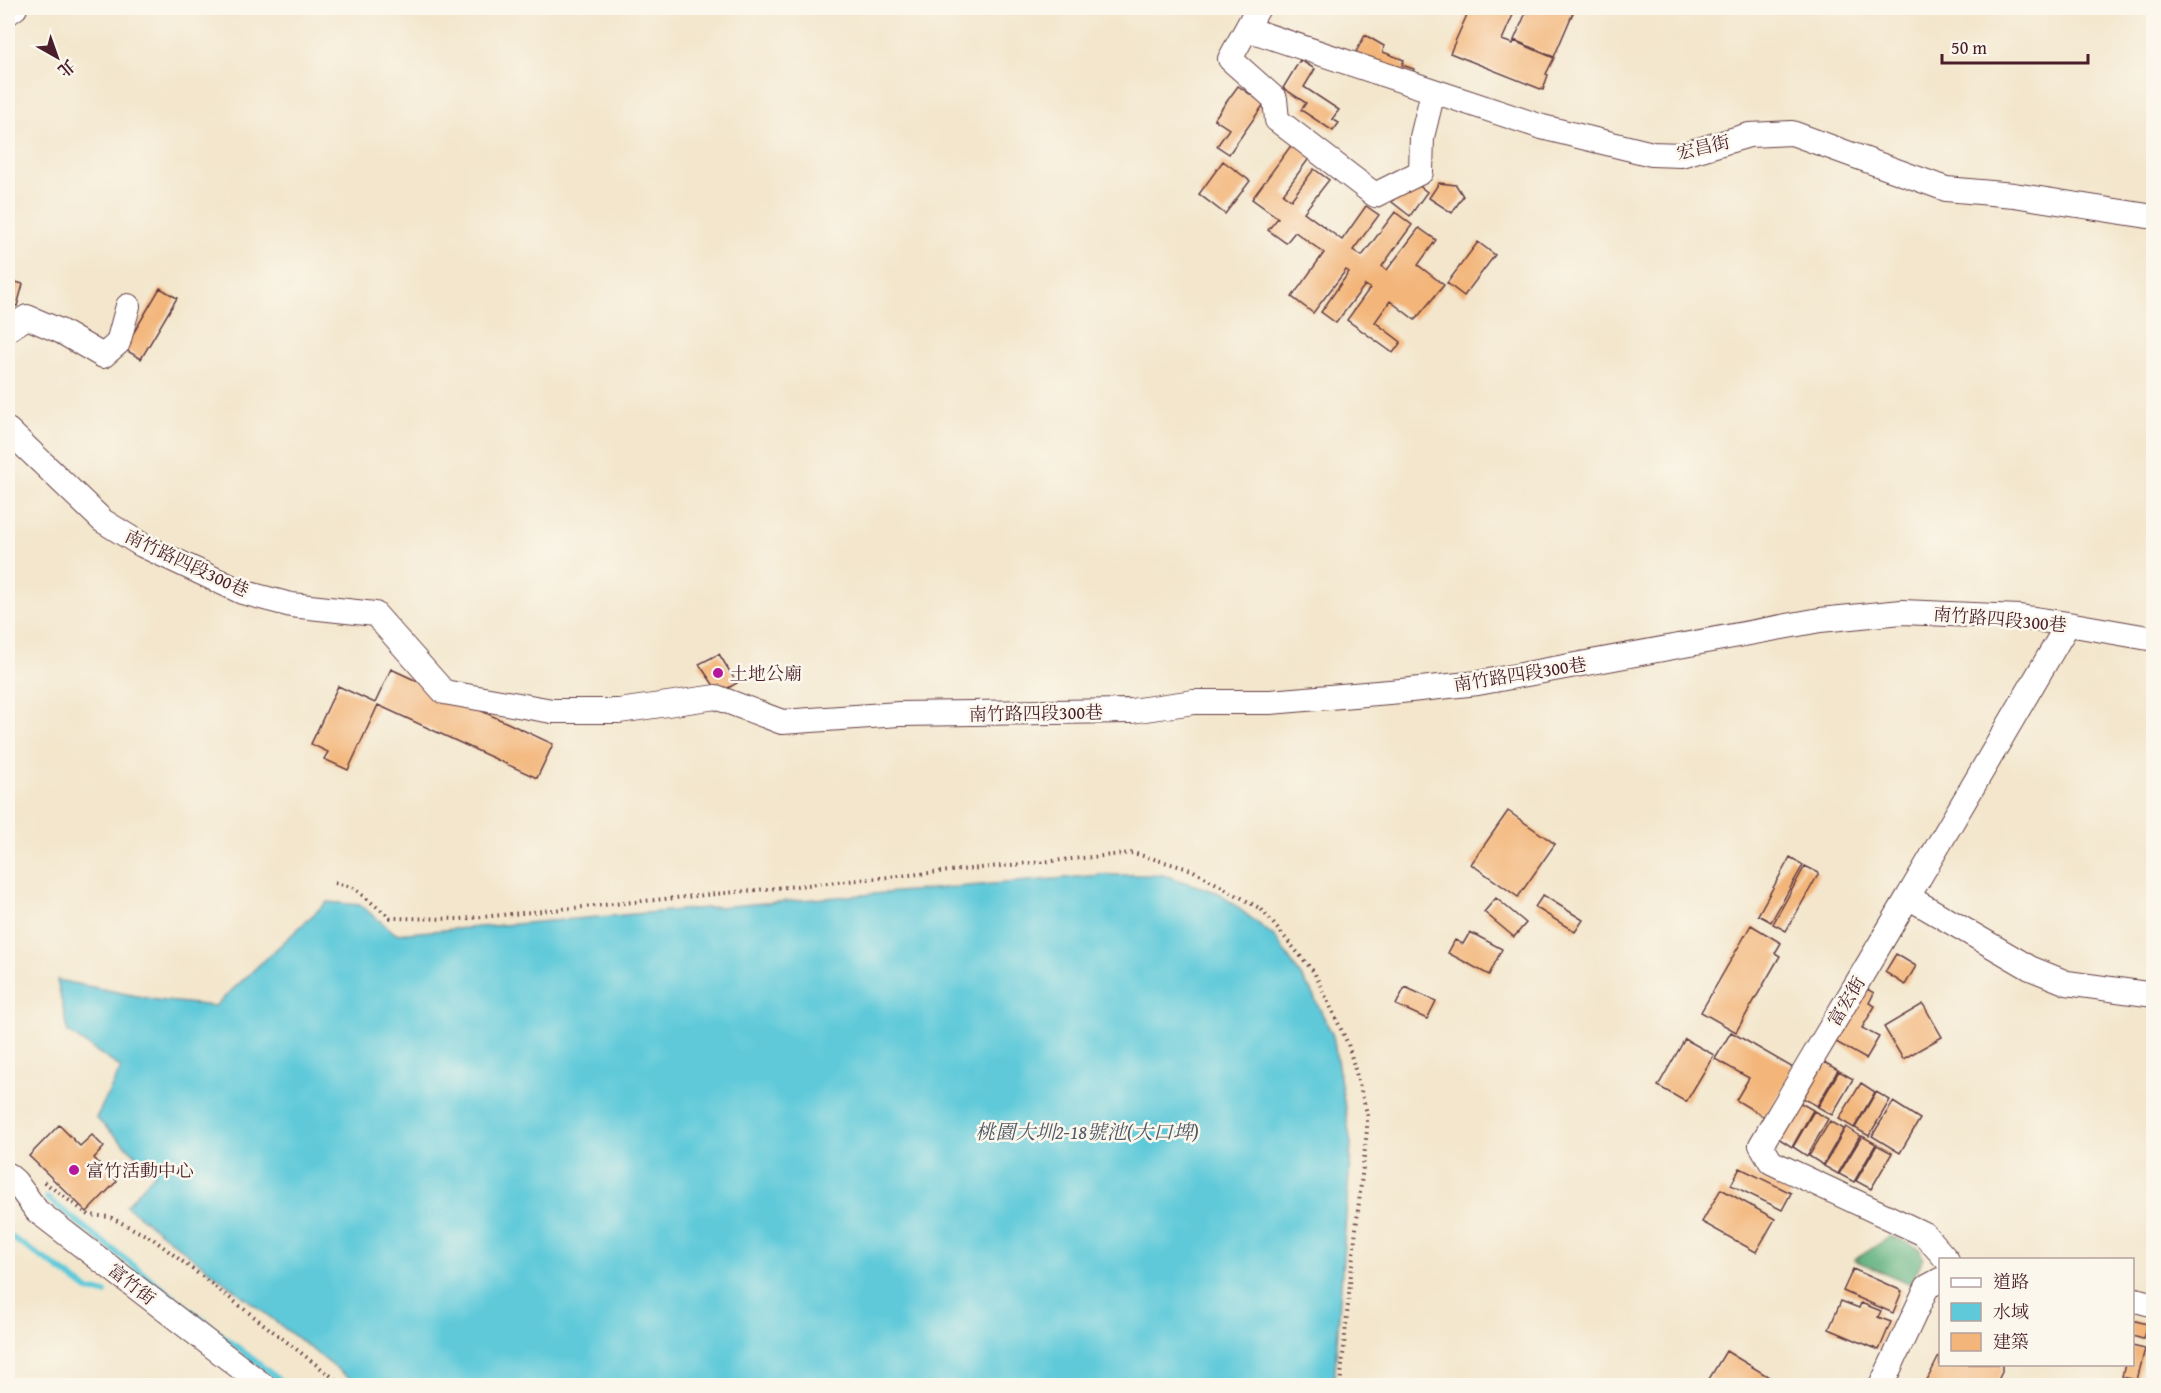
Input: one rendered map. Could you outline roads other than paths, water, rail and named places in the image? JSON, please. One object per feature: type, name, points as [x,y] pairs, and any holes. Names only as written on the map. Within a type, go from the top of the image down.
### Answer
[{"type":"street","points":[[8,13],[15,8]]},
{"type":"street","points":[[1258,8],[1230,59],[1275,99],[1277,120],[1375,195],[1421,172],[1422,137],[1433,92]]},
{"type":"street","name":"宏昌街","points":[[1247,29],[1542,127],[1652,154],[1681,155],[1749,135],[1791,134],[1946,189],[2014,195],[2154,217]]},
{"type":"street","points":[[8,329],[27,317],[60,331],[103,356],[118,344],[128,306]]},
{"type":"street","name":"南竹路四段300巷","points":[[8,430],[103,521],[142,545],[242,592],[291,605],[375,614],[444,692],[552,711],[619,711],[716,697],[782,722],[899,714],[1131,711],[1194,702],[1270,702],[1478,683],[1820,620],[1902,612],[2020,617],[2154,639]]},
{"type":"street","points":[[2068,624],[1908,897],[2030,968],[2067,983],[2154,995]]},
{"type":"street","name":"富宏街","points":[[1908,897],[1761,1145],[1771,1162],[1924,1234],[1945,1258]]},
{"type":"street","name":"富竹街","points":[[11,1178],[37,1211],[264,1386]]},
{"type":"street","points":[[1881,1386],[1927,1287],[1939,1281]]},
{"type":"street","points":[[2134,1299],[2154,1305]]},
{"type":"water","name":"桃園大圳2-18號池(大口埤)","points":[[1102,875],[1163,875],[1219,893],[1275,937],[1311,991],[1333,1036],[1351,1144],[1334,1385],[358,1385],[126,1206],[155,1173],[96,1118],[121,1068],[68,1032],[57,980],[157,1000],[215,1006],[327,902],[360,905],[396,934]]},
{"type":"waterway","points":[[47,1198],[287,1386]]},
{"type":"waterway","points":[[8,1235],[88,1290],[105,1293]]},
{"type":"place","name":"土地公廟","points":[[718,673]]},
{"type":"place","name":"富竹活動中心","points":[[74,1170]]}]
